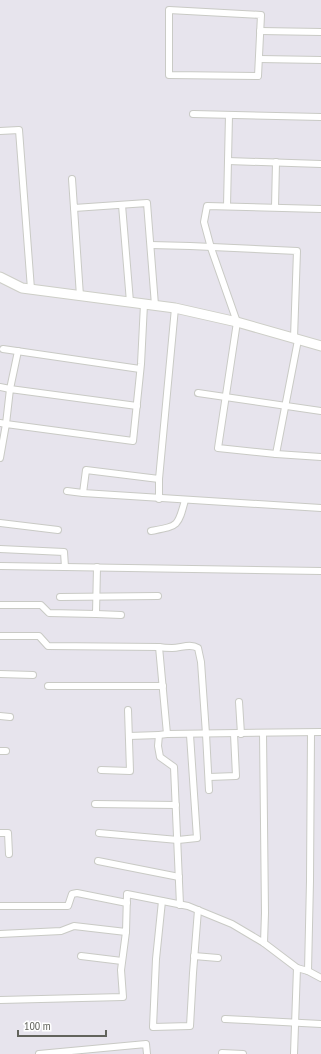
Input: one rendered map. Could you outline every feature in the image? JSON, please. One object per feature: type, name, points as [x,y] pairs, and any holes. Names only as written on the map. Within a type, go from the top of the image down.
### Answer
[{"type":"main road","points":[[0,277],[22,288],[175,308],[237,322],[321,346]]},
{"type":"street","points":[[169,10],[261,15],[259,59],[258,76],[169,75],[169,10]]},
{"type":"street","points":[[260,31],[321,32]]},
{"type":"street","points":[[259,59],[321,60]]},
{"type":"street","points":[[193,114],[321,117]]},
{"type":"street","points":[[227,206],[229,115]]},
{"type":"street","points":[[0,131],[19,130],[31,289]]},
{"type":"street","points":[[228,161],[321,164]]},
{"type":"street","points":[[275,208],[276,162]]},
{"type":"street","points":[[72,179],[80,296]]},
{"type":"street","points":[[74,208],[147,203],[155,306]]},
{"type":"street","points":[[122,205],[130,302]]},
{"type":"street","points":[[321,208],[207,206],[204,222],[211,248],[237,322],[218,448],[321,457]]},
{"type":"street","points":[[193,244],[211,248]]},
{"type":"street","points":[[151,246],[297,251],[296,339],[276,454]]},
{"type":"street","points":[[3,423],[133,441],[140,369],[144,304]]},
{"type":"street","points":[[159,499],[159,479],[175,308]]},
{"type":"street","points":[[3,349],[140,369]]},
{"type":"street","points":[[0,457],[3,423],[18,351]]},
{"type":"street","points":[[0,387],[137,406]]},
{"type":"street","points":[[198,393],[225,396],[285,407],[321,411]]},
{"type":"street","points":[[83,493],[86,470],[159,479]]},
{"type":"street","points":[[67,491],[159,499],[321,508]]},
{"type":"street","points":[[151,531],[171,528],[180,520],[185,500]]},
{"type":"street","points":[[0,523],[58,530]]},
{"type":"street","points":[[0,549],[64,552],[64,566]]},
{"type":"street","points":[[0,566],[321,571]]},
{"type":"street","points":[[96,614],[97,567]]},
{"type":"street","points":[[60,597],[158,596]]},
{"type":"street","points":[[0,605],[41,605],[49,613],[121,615]]},
{"type":"street","points":[[0,636],[39,636],[48,646],[172,648],[195,646],[198,648],[206,734],[209,790]]},
{"type":"street","points":[[159,647],[167,734]]},
{"type":"street","points":[[0,674],[33,675]]},
{"type":"street","points":[[48,686],[163,686]]},
{"type":"street","points":[[239,702],[241,734]]},
{"type":"street","points":[[100,770],[130,771],[128,710]]},
{"type":"street","points":[[0,716],[10,717]]},
{"type":"street","points":[[129,736],[167,734],[190,735],[321,732]]},
{"type":"street","points":[[263,733],[266,913],[264,943]]},
{"type":"street","points":[[294,1054],[295,1023],[303,970],[308,963],[311,733]]},
{"type":"street","points":[[209,777],[236,776],[234,734]]},
{"type":"street","points":[[159,735],[158,746],[160,757],[174,767],[180,905]]},
{"type":"street","points":[[99,833],[178,840],[197,838],[190,735]]},
{"type":"street","points":[[95,804],[176,805]]},
{"type":"street","points":[[0,833],[8,833],[9,854]]},
{"type":"street","points":[[98,861],[179,877]]},
{"type":"street","points":[[0,906],[68,906],[72,894],[77,893],[127,903]]},
{"type":"street","points":[[0,1000],[123,996],[121,970],[126,932],[127,894],[198,910],[232,924],[264,943],[303,970],[321,978]]},
{"type":"street","points":[[162,901],[156,959],[153,1027],[190,1026],[198,910]]},
{"type":"street","points":[[0,934],[61,932],[74,926],[126,932]]},
{"type":"street","points":[[82,956],[122,962]]},
{"type":"street","points":[[194,956],[218,958]]},
{"type":"street","points":[[224,1019],[321,1024]]},
{"type":"street","points":[[43,1054],[82,1052],[146,1044],[147,1054]]},
{"type":"street","points":[[222,1053],[243,1054]]}]
